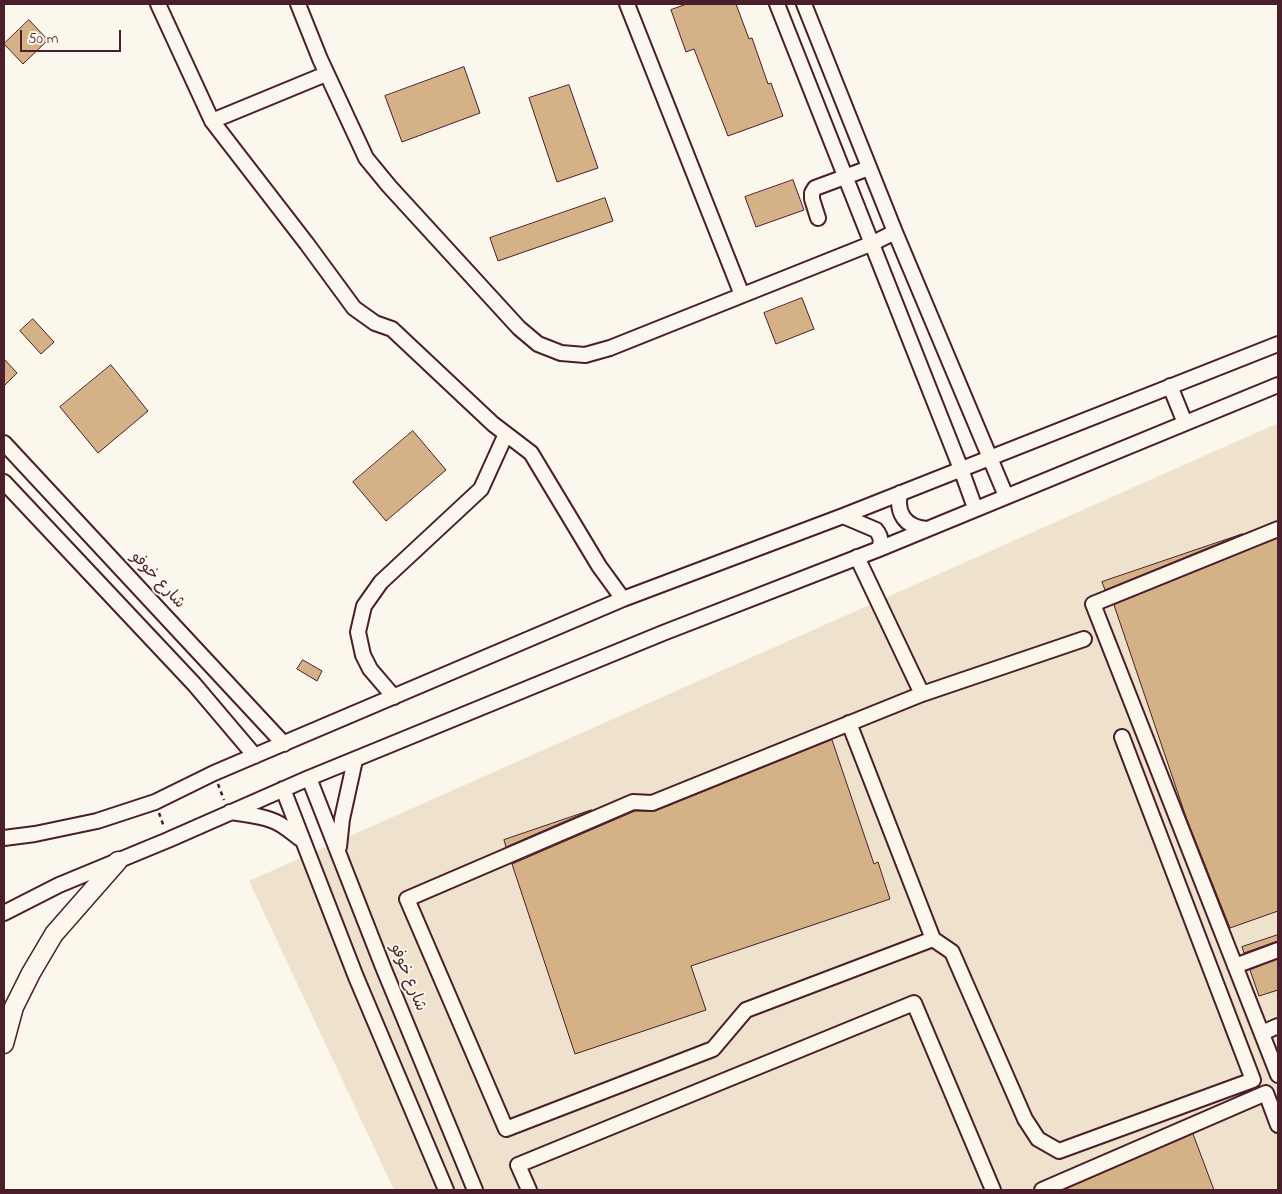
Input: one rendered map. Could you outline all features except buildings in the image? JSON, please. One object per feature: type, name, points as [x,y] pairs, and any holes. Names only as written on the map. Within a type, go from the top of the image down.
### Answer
[{"type":"main road","points":[[4,1044],[14,1006],[54,934],[118,861]]},
{"type":"street","points":[[158,4],[212,121],[354,308],[375,323],[392,329],[493,424],[531,453],[599,566],[623,600]]},
{"type":"street","points":[[298,4],[326,74],[366,158],[389,186],[519,328],[538,344],[561,353],[585,355],[610,348],[872,243],[895,232]]},
{"type":"street","points":[[627,4],[742,295]]},
{"type":"street","points":[[777,4],[975,508]]},
{"type":"street","points":[[804,4],[895,232],[1006,496]]},
{"type":"street","points":[[212,121],[326,74]]},
{"type":"street","points":[[818,218],[812,199],[812,193],[815,188],[869,168]]},
{"type":"street","points":[[4,838],[35,834],[97,821],[155,802],[214,773],[623,600],[843,516],[1278,344]]},
{"type":"street","points":[[4,913],[59,886],[309,778],[654,637],[880,549],[1278,384]]},
{"type":"street","points":[[1170,386],[1185,423]]},
{"type":"street","points":[[394,697],[370,669],[363,655],[358,632],[364,606],[381,582],[481,489],[506,434]]},
{"type":"street","name":"شارع خوفو","points":[[4,443],[284,744]]},
{"type":"street","points":[[4,482],[194,684],[255,756]]},
{"type":"street","points":[[900,493],[899,508],[906,521],[918,528],[926,529]]},
{"type":"street","points":[[843,516],[876,530],[881,539],[880,549]]},
{"type":"street","points":[[1278,530],[1092,604],[1278,1075]]},
{"type":"street","points":[[857,557],[922,694]]},
{"type":"street","points":[[933,939],[746,1010],[713,1049],[506,1129],[407,899],[633,802],[652,803],[922,694],[1084,639]]},
{"type":"street","points":[[849,723],[933,939],[952,952],[1025,1119],[1038,1139],[1059,1151],[1253,1080],[1122,737]]},
{"type":"street","points":[[338,851],[342,819],[355,760]]},
{"type":"street","name":"شارع خوفو","points":[[309,778],[383,967],[475,1190]]},
{"type":"street","points":[[283,789],[356,977],[446,1190]]},
{"type":"street","points":[[229,812],[272,820],[284,826],[303,841]]},
{"type":"street","points":[[1235,966],[1278,950]]},
{"type":"street","points":[[529,1190],[518,1165],[914,1003],[993,1190]]},
{"type":"street","points":[[1262,1033],[1278,1026]]},
{"type":"street","points":[[1042,1190],[1266,1093],[1278,1125]]},
{"type":"path","points":[[214,773],[229,812]]},
{"type":"path","points":[[155,802],[168,840]]},
{"type":"shaded area","points":[[1278,423],[1278,1190],[394,1190],[249,881]]}]
